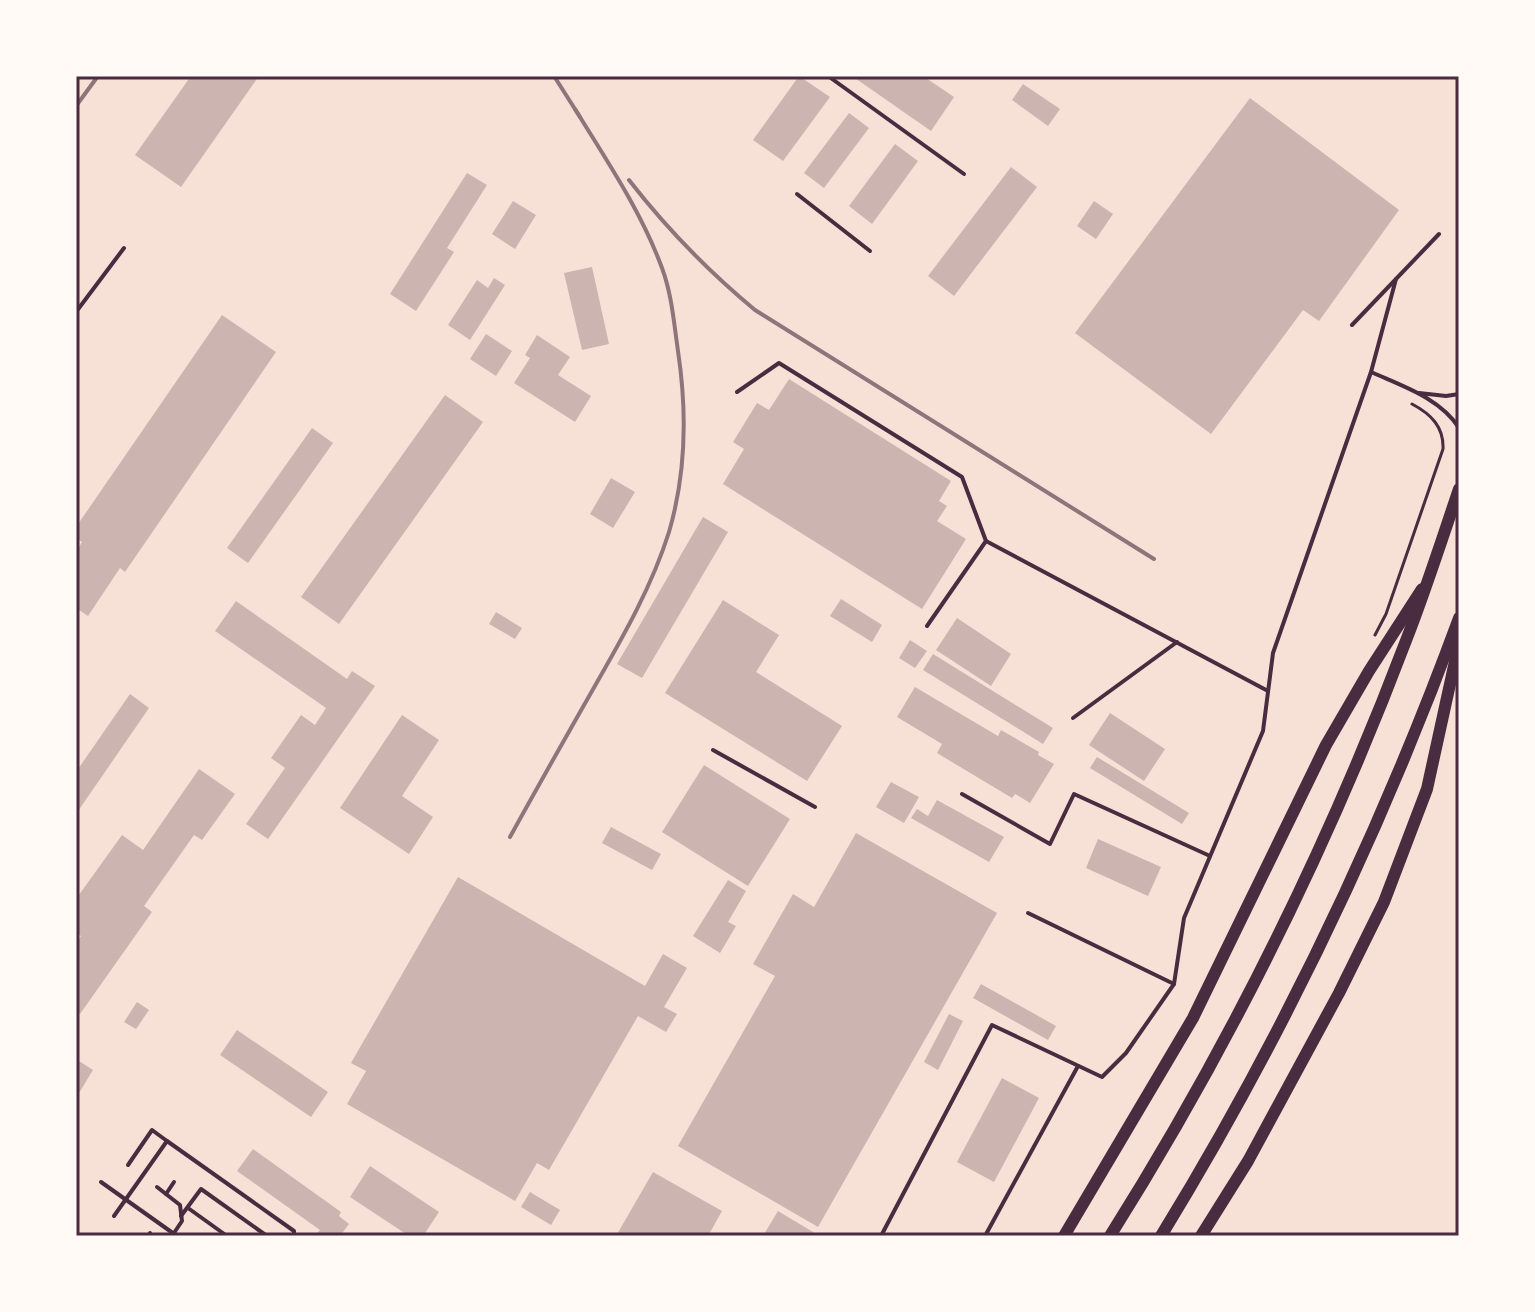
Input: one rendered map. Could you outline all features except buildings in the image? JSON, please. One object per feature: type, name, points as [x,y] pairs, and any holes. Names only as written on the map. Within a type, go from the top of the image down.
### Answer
[{"type":"main road","points":[[1110,1236],[1164,1150],[1262,966],[1346,787],[1404,647],[1459,489]]},
{"type":"main road","points":[[1064,1236],[1193,1018],[1326,745],[1427,580]]},
{"type":"main road","points":[[1161,1236],[1243,1094],[1358,866],[1459,618]]},
{"type":"main road","points":[[1201,1236],[1248,1161],[1339,993],[1384,902],[1427,789],[1459,643]]},
{"type":"lane","points":[[828,76],[964,174]]},
{"type":"lane","points":[[797,194],[870,251]]},
{"type":"lane","points":[[1352,325],[1439,234]]},
{"type":"lane","points":[[76,312],[124,248]]},
{"type":"lane","points":[[881,1236],[992,1025],[1102,1077],[1126,1053],[1174,984],[1184,918],[1263,731],[1273,653],[1371,372],[1396,279]]},
{"type":"lane","points":[[737,392],[779,363],[962,477],[986,541],[1268,691]]},
{"type":"lane","points":[[1371,372],[1417,392],[1441,407],[1459,428]]},
{"type":"lane","points":[[1417,392],[1446,396],[1459,394]]},
{"type":"lane","points":[[927,626],[986,541]]},
{"type":"lane","points":[[1073,718],[1177,642]]},
{"type":"lane","points":[[713,750],[815,807]]},
{"type":"lane","points":[[962,794],[1050,844],[1074,794],[1210,856]]},
{"type":"lane","points":[[1028,913],[1174,984]]},
{"type":"lane","points":[[985,1236],[1078,1066]]},
{"type":"lane","points":[[128,1165],[152,1130],[294,1231],[294,1236]]},
{"type":"lane","points":[[114,1216],[167,1141]]},
{"type":"lane","points":[[101,1182],[175,1234],[182,1221],[180,1205],[157,1187]]},
{"type":"lane","points":[[166,1194],[174,1182]]},
{"type":"lane","points":[[181,1216],[201,1189],[267,1236]]},
{"type":"lane","points":[[188,1208],[227,1236]]},
{"type":"path","points":[[1371,642],[1386,614],[1443,449],[1441,429],[1432,418],[1412,404]]},
{"type":"railway","points":[[76,106],[98,76]]},
{"type":"railway","points":[[554,76],[580,117]]},
{"type":"railway","points":[[510,837],[646,591],[669,532],[682,465],[684,419],[681,374],[665,278],[634,206],[575,109]]},
{"type":"railway","points":[[629,180],[689,249],[755,310],[1154,559]]}]
